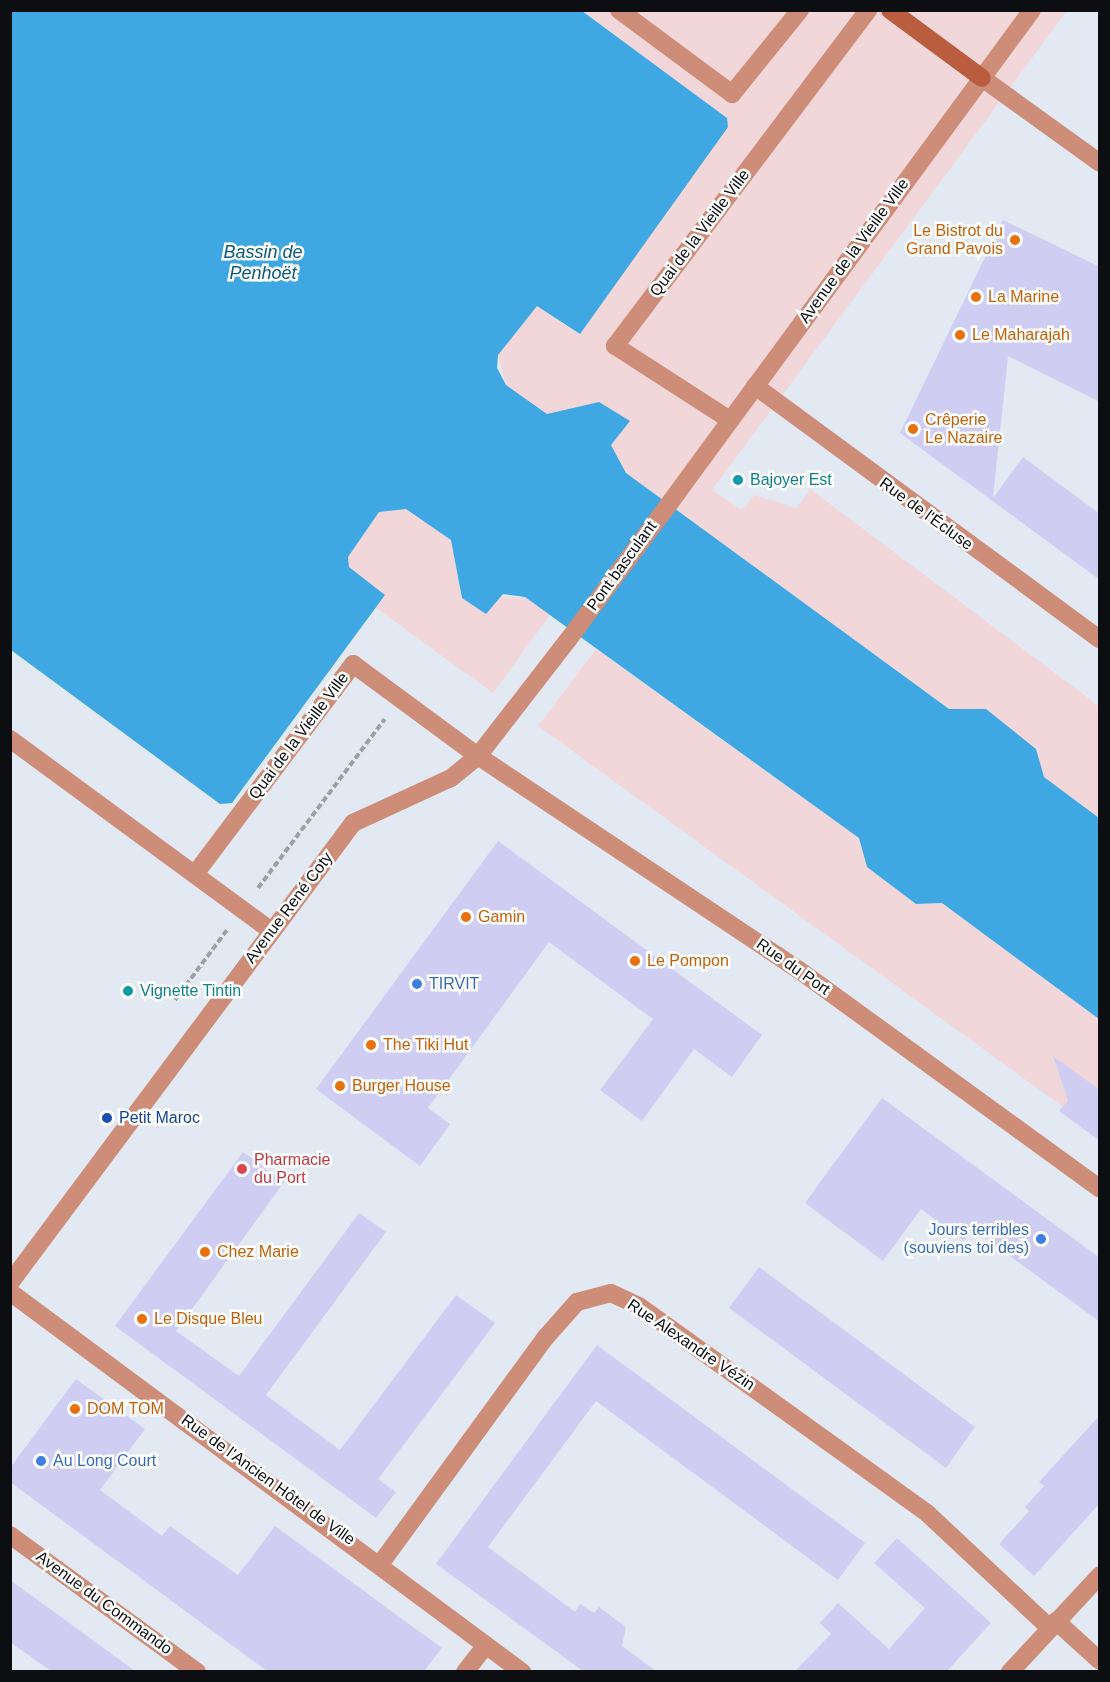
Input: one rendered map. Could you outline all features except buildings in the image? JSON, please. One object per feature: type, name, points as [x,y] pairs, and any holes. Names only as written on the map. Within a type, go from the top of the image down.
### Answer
[{"type":"street","points":[[619,10],[732,94],[800,10]]},
{"type":"street","name":"Quai de la Vieille Ville","points":[[730,420],[615,346],[868,10]]},
{"type":"street","points":[[890,10],[1100,163]]},
{"type":"street","name":"Avenue de la Vieille Ville","points":[[676,493],[1032,10]]},
{"type":"street","name":"Rue de l'Écluse","points":[[755,386],[1100,639]]},
{"type":"street","name":"Pont basculant","points":[[568,640],[676,493]]},
{"type":"street","name":"Avenue René Coty","points":[[10,1283],[353,823],[451,778],[478,756],[568,640]]},
{"type":"street","name":"Quai de la Vieille Ville","points":[[195,874],[353,664],[478,756]]},
{"type":"street","points":[[10,739],[271,931]]},
{"type":"street","name":"Rue du Port","points":[[478,756],[799,970],[1100,1189]]},
{"type":"street","name":"Rue de l'Ancien Hôtel de Ville","points":[[10,1292],[381,1563],[522,1671]]},
{"type":"street","name":"Rue Alexandre Vézin","points":[[381,1563],[546,1337],[577,1302],[611,1293],[639,1306],[928,1514],[1053,1624],[1100,1661]]},
{"type":"street","name":"Avenue du Commando","points":[[10,1535],[197,1671]]},
{"type":"street","points":[[1010,1671],[1100,1575]]},
{"type":"street","points":[[465,1671],[486,1645]]},
{"type":"path","points":[[175,999],[400,699]]},
{"type":"shaded area","points":[[582,11],[1067,11],[712,490],[742,510],[754,495],[797,508],[810,489],[1099,706],[1099,818],[1044,777],[1036,749],[986,709],[949,709],[626,473],[611,445],[630,421],[599,402],[547,414],[506,385],[498,354],[527,312],[537,306],[579,334],[727,118]]},
{"type":"shaded area","points":[[389,507],[406,509],[451,540],[462,598],[525,597],[550,615],[493,693],[376,608],[385,595],[348,567],[348,557],[379,512]]},
{"type":"shaded area","points":[[596,649],[859,838],[867,867],[916,904],[942,903],[1099,1019],[1099,1133],[538,726]]},
{"type":"water","name":"Bassin de Penhoët","points":[[11,11],[582,11],[727,118],[728,127],[580,334],[537,306],[498,355],[497,368],[506,385],[547,414],[599,402],[630,421],[611,445],[626,473],[949,709],[986,709],[1036,749],[1044,777],[1099,818],[1099,1019],[942,903],[916,904],[867,867],[859,838],[525,597],[503,594],[486,614],[462,598],[451,540],[406,509],[379,512],[348,557],[349,567],[385,595],[232,803],[220,804],[11,650]]},
{"type":"place","name":"Le Bistrot du Grand Pavois","points":[[1015,240]]},
{"type":"place","name":"La Marine","points":[[976,297]]},
{"type":"place","name":"Le Maharajah","points":[[960,335]]},
{"type":"place","name":"Crêperie Le Nazaire","points":[[913,429]]},
{"type":"place","name":"Bajoyer Est","points":[[738,480]]},
{"type":"place","name":"Gamin","points":[[466,917]]},
{"type":"place","name":"Le Pompon","points":[[635,961]]},
{"type":"place","name":"TIRVIT","points":[[417,984]]},
{"type":"place","name":"Vignette Tintin","points":[[128,991]]},
{"type":"place","name":"The Tiki Hut","points":[[371,1045]]},
{"type":"place","name":"Burger House","points":[[340,1086]]},
{"type":"place","name":"Petit Maroc","points":[[107,1118]]},
{"type":"place","name":"Pharmacie du Port","points":[[242,1169]]},
{"type":"place","name":"Jours terribles (souviens toi des)","points":[[1041,1239]]},
{"type":"place","name":"Chez Marie","points":[[205,1252]]},
{"type":"place","name":"Le Disque Bleu","points":[[142,1319]]},
{"type":"place","name":"DOM TOM","points":[[75,1409]]},
{"type":"place","name":"Au Long Court","points":[[41,1461]]}]
